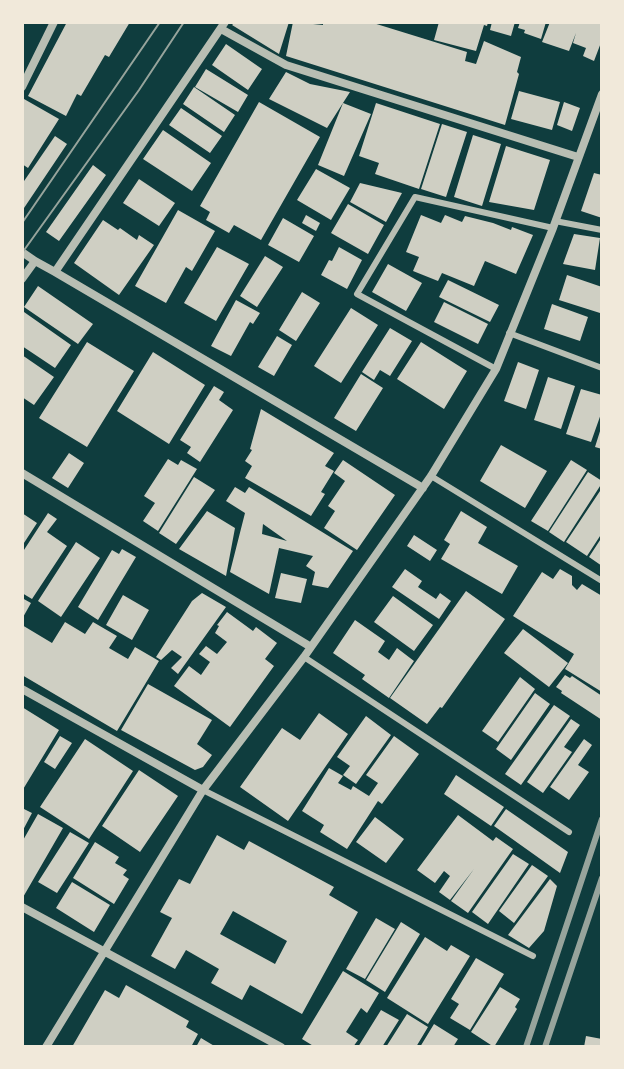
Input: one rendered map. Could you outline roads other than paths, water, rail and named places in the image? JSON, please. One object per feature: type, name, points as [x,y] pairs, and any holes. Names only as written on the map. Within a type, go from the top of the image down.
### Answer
[{"type":"street","points":[[22,87],[54,22]]},
{"type":"street","points":[[55,272],[223,26],[286,65],[578,157]]},
{"type":"street","points":[[46,1047],[203,790],[304,657],[423,488],[496,369],[602,94]]},
{"type":"street","points":[[22,252],[423,488]]},
{"type":"street","points":[[22,279],[35,261]]},
{"type":"street","points":[[22,473],[311,647]]},
{"type":"street","points":[[22,689],[203,790]]},
{"type":"street","points":[[22,907],[281,1047]]},
{"type":"lane","points":[[496,369],[357,294],[415,197],[554,224],[602,230]]},
{"type":"lane","points":[[509,333],[602,368]]},
{"type":"lane","points":[[431,476],[602,581]]},
{"type":"lane","points":[[304,657],[569,832]]},
{"type":"lane","points":[[203,790],[533,956]]},
{"type":"tram line","points":[[22,223],[160,22]]},
{"type":"tram line","points":[[22,253],[184,22]]},
{"type":"railway","points":[[526,1047],[602,819]]},
{"type":"railway","points":[[545,1047],[602,878]]}]
